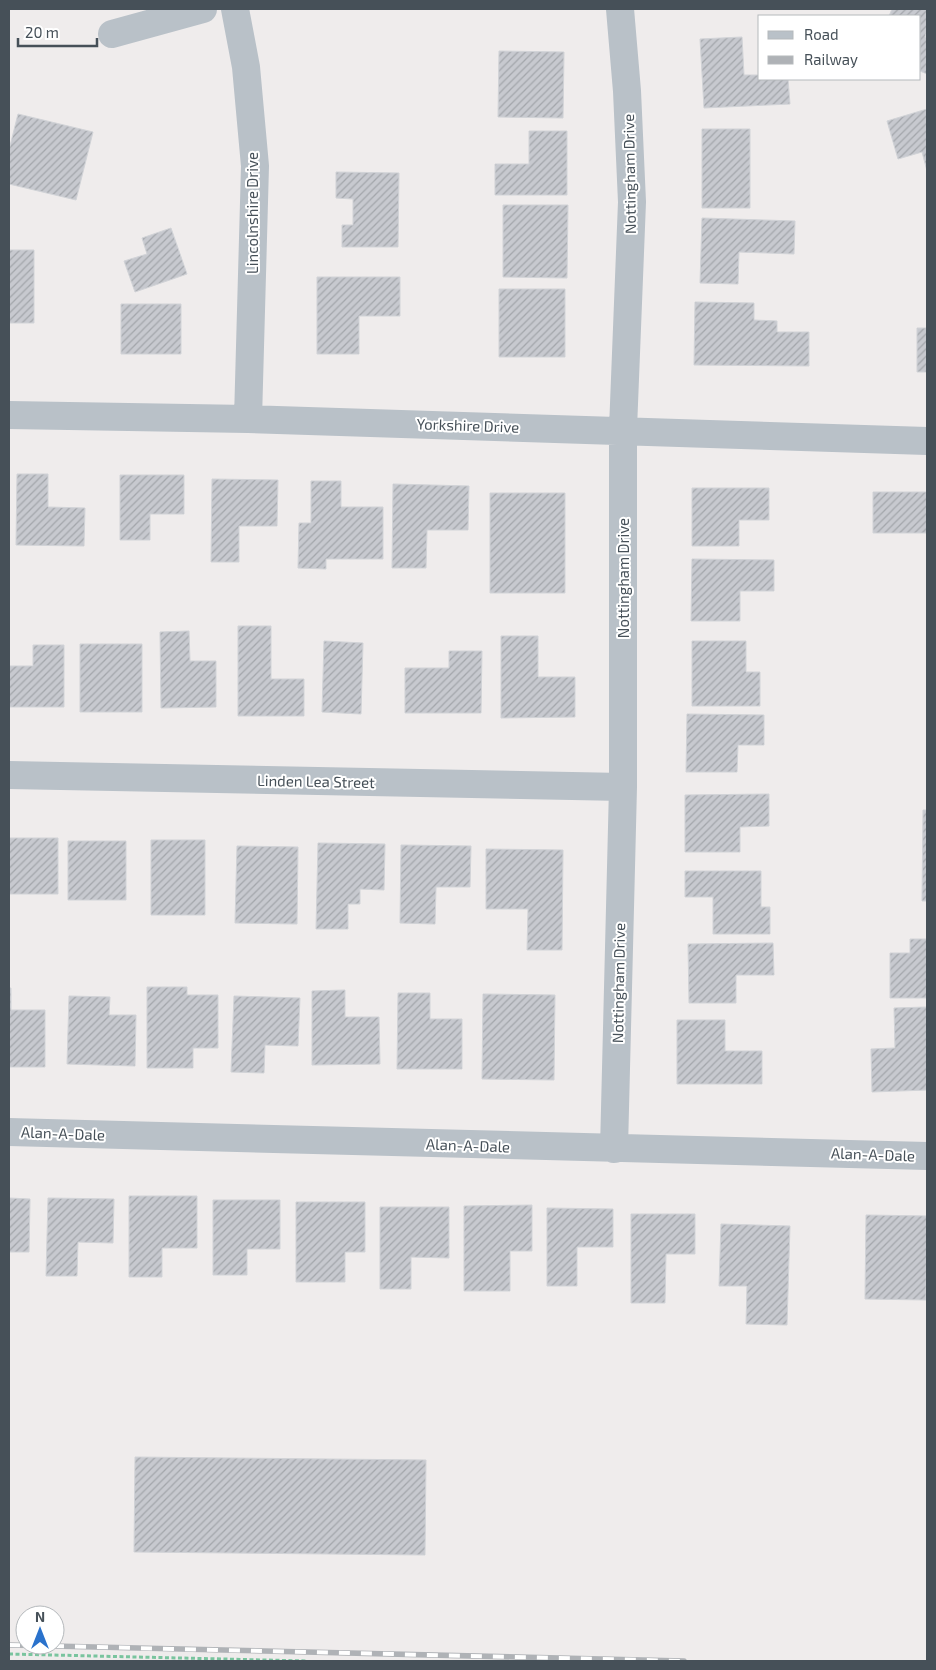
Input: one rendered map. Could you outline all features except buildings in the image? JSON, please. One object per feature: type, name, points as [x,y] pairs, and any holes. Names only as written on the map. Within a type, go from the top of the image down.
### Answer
[{"type":"street","points":[[112,34],[203,9]]},
{"type":"street","name":"Lincolnshire Drive","points":[[235,9],[246,67],[255,166],[248,419]]},
{"type":"street","name":"Nottingham Drive","points":[[614,1149],[624,787],[623,430],[632,202],[627,91],[620,9]]},
{"type":"street","name":"Yorkshire Drive","points":[[9,415],[248,419],[927,441]]},
{"type":"street","name":"Linden Lea Street","points":[[9,775],[624,787]]},
{"type":"street","name":"Alan-A-Dale","points":[[9,1132],[614,1149],[811,1151],[927,1156]]},
{"type":"path","points":[[9,1654],[308,1661]]},
{"type":"railway","points":[[9,1645],[684,1661]]}]
